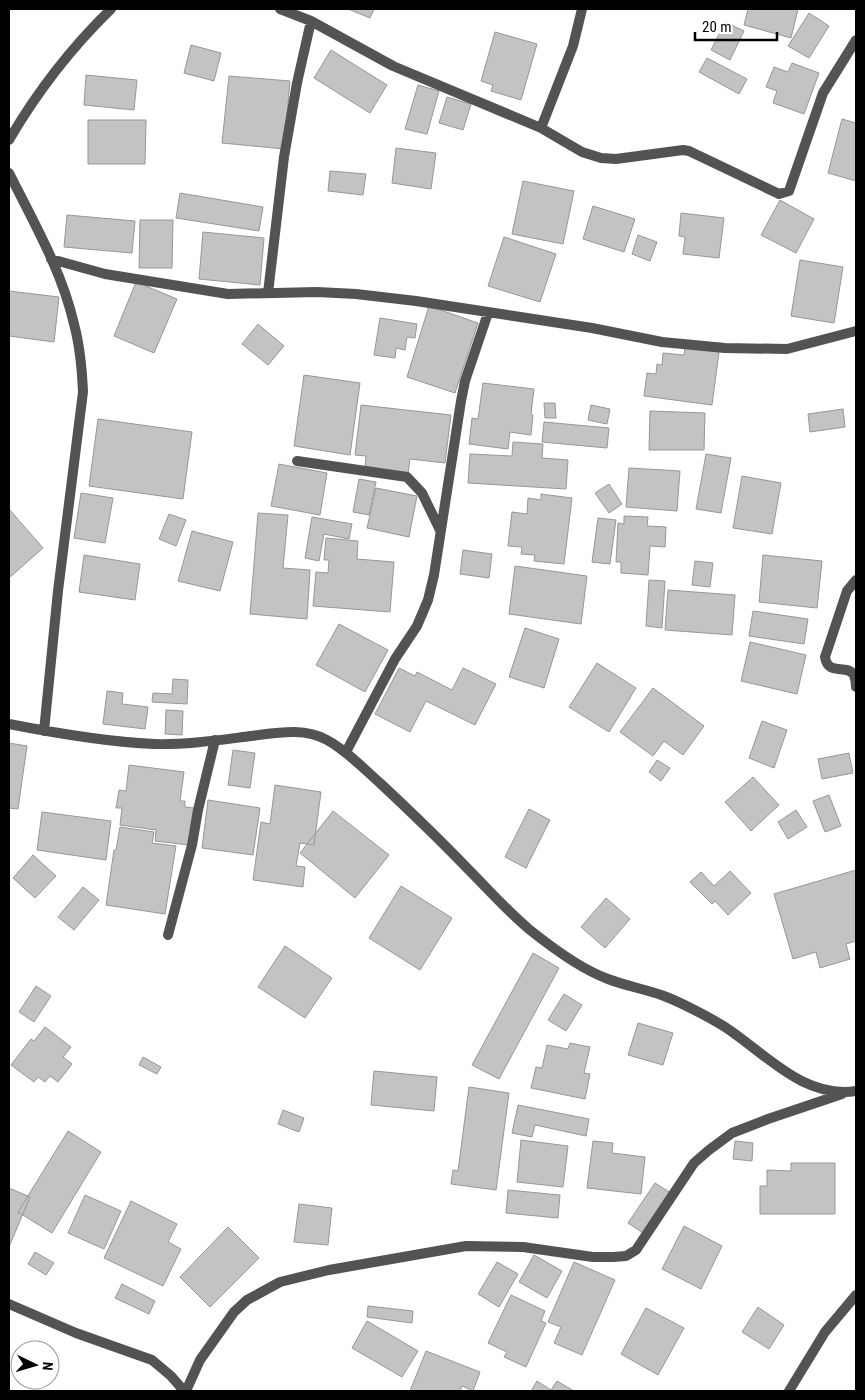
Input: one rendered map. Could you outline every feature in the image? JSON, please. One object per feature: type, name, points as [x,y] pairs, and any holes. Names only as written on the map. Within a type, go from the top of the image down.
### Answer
[{"type":"street","points":[[9,140],[38,94],[81,40],[111,9]]},
{"type":"street","points":[[280,9],[312,21],[394,66],[541,128],[582,152],[601,158],[616,159],[677,150],[689,152],[779,194],[789,191],[823,93],[856,40]]},
{"type":"street","points":[[541,128],[572,46],[582,9]]},
{"type":"street","points":[[268,293],[284,157],[297,83],[312,21]]},
{"type":"street","points":[[9,173],[51,259],[74,323],[82,365],[83,392],[58,591],[44,731]]},
{"type":"street","points":[[51,259],[105,274],[228,294],[317,292],[356,294],[416,301],[592,328],[662,342],[725,348],[787,349],[856,331]]},
{"type":"street","points":[[346,752],[395,659],[417,626],[428,600],[465,381],[488,313]]},
{"type":"street","points":[[297,461],[407,478],[422,492],[440,531]]},
{"type":"street","points":[[856,580],[847,591],[825,657],[831,668],[850,671],[854,675],[856,687]]},
{"type":"street","points":[[9,724],[44,731],[154,744],[300,732],[325,739],[346,752],[413,814],[500,904],[564,955],[606,979],[665,996],[724,1026],[802,1082],[824,1090],[845,1093]]},
{"type":"street","points":[[168,935],[192,845],[198,810],[215,740]]},
{"type":"street","points":[[9,1304],[76,1333],[152,1360],[185,1391],[200,1360],[234,1312],[247,1300],[280,1282],[329,1270],[466,1246],[522,1247],[593,1257],[626,1256],[636,1250],[694,1163],[732,1133],[768,1119],[856,1091]]},
{"type":"street","points":[[789,1391],[825,1332],[856,1295]]},
{"type":"building","points":[[348,9],[374,9],[370,18]]},
{"type":"building","points":[[748,9],[798,9],[791,38],[744,25]]},
{"type":"building","points":[[809,13],[829,26],[809,58],[788,46]]},
{"type":"building","points":[[725,22],[744,31],[730,60],[711,50]]},
{"type":"building","points":[[495,32],[537,44],[521,100],[491,91],[493,85],[481,81]]},
{"type":"building","points":[[191,45],[221,53],[214,81],[184,73]]},
{"type":"building","points":[[331,50],[387,85],[370,113],[314,78]]},
{"type":"building","points":[[707,58],[747,79],[739,94],[699,72]]},
{"type":"building","points":[[792,63],[819,73],[804,114],[773,103],[777,91],[766,87],[774,67],[788,72]]},
{"type":"building","points":[[86,75],[137,80],[134,110],[84,105]]},
{"type":"building","points":[[229,76],[290,81],[284,149],[222,143]]},
{"type":"building","points":[[418,85],[439,91],[427,134],[405,129]]},
{"type":"building","points":[[447,97],[471,104],[463,130],[439,123]]},
{"type":"building","points":[[842,119],[856,123],[856,181],[828,173]]},
{"type":"building","points":[[88,120],[146,120],[145,164],[88,164]]},
{"type":"building","points":[[396,148],[436,153],[431,189],[392,183]]},
{"type":"building","points":[[330,171],[366,174],[363,195],[328,191]]},
{"type":"building","points":[[523,181],[574,191],[563,244],[512,234]]},
{"type":"building","points":[[180,193],[263,207],[259,231],[176,218]]},
{"type":"building","points":[[780,200],[814,219],[796,253],[761,235]]},
{"type":"building","points":[[593,206],[635,219],[624,252],[583,239]]},
{"type":"building","points":[[681,213],[724,218],[719,258],[683,254],[685,237],[679,236]]},
{"type":"building","points":[[67,215],[135,221],[132,253],[64,247]]},
{"type":"building","points":[[140,220],[173,220],[172,268],[139,268]]},
{"type":"building","points":[[203,232],[264,238],[260,285],[199,279]]},
{"type":"building","points":[[638,235],[657,242],[650,261],[632,254]]},
{"type":"building","points":[[504,237],[556,254],[540,302],[488,286]]},
{"type":"building","points":[[800,260],[843,267],[834,323],[791,316]]},
{"type":"building","points":[[136,282],[177,299],[154,353],[114,336]]},
{"type":"building","points":[[9,291],[59,297],[54,342],[9,336]]},
{"type":"building","points":[[429,306],[478,323],[455,393],[407,377]]},
{"type":"building","points":[[380,318],[417,324],[415,338],[407,337],[405,350],[396,348],[395,358],[374,355]]},
{"type":"building","points":[[258,324],[284,346],[268,365],[242,344]]},
{"type":"building","points":[[685,348],[719,352],[712,405],[644,396],[647,373],[656,374],[657,364],[662,365],[663,353],[684,355]]},
{"type":"building","points":[[304,375],[360,383],[350,455],[294,446]]},
{"type":"building","points":[[483,383],[534,389],[531,435],[510,432],[508,449],[469,444],[472,418],[478,419]]},
{"type":"building","points":[[544,403],[555,403],[556,418],[545,418]]},
{"type":"building","points":[[361,405],[451,415],[445,463],[410,459],[408,473],[365,468],[366,456],[355,455]]},
{"type":"building","points":[[591,405],[610,409],[607,424],[588,420]]},
{"type":"building","points":[[843,409],[845,427],[810,432],[808,414]]},
{"type":"building","points":[[650,411],[705,413],[704,450],[649,450]]},
{"type":"building","points":[[98,419],[192,432],[183,499],[89,486]]},
{"type":"building","points":[[544,422],[609,428],[607,448],[542,442]]},
{"type":"building","points":[[513,442],[543,444],[542,458],[568,460],[566,489],[468,483],[470,454],[512,456]]},
{"type":"building","points":[[706,454],[731,458],[721,513],[696,509]]},
{"type":"building","points":[[279,464],[327,473],[320,515],[271,506]]},
{"type":"building","points":[[629,468],[680,471],[677,511],[626,507]]},
{"type":"building","points":[[742,476],[781,483],[772,534],[733,528]]},
{"type":"building","points":[[359,479],[376,482],[369,515],[353,512]]},
{"type":"building","points":[[609,484],[622,504],[609,513],[595,493]]},
{"type":"building","points":[[376,488],[417,496],[409,537],[367,528]]},
{"type":"building","points":[[81,493],[113,498],[105,543],[74,538]]},
{"type":"building","points":[[541,494],[572,498],[564,564],[534,561],[535,555],[521,554],[522,547],[508,546],[512,512],[527,514],[528,498],[541,500]]},
{"type":"building","points":[[9,509],[43,548],[9,578]]},
{"type":"building","points":[[258,513],[288,515],[283,568],[310,570],[307,619],[250,614]]},
{"type":"building","points":[[169,514],[186,520],[176,546],[159,539]]},
{"type":"building","points":[[624,516],[648,517],[647,526],[666,527],[665,547],[650,546],[648,575],[621,573],[621,562],[616,562],[618,523],[624,524]]},
{"type":"building","points":[[312,517],[352,524],[349,539],[324,534],[319,561],[305,558]]},
{"type":"building","points":[[598,518],[616,520],[610,564],[592,562]]},
{"type":"building","points":[[192,531],[233,542],[220,591],[178,581]]},
{"type":"building","points":[[326,538],[358,541],[357,559],[394,562],[390,612],[313,606],[316,572],[328,573],[329,560],[324,560]]},
{"type":"building","points":[[463,550],[492,554],[489,578],[460,574]]},
{"type":"building","points":[[84,555],[140,564],[135,600],[79,592]]},
{"type":"building","points":[[763,555],[822,561],[817,608],[759,602]]},
{"type":"building","points":[[695,561],[713,563],[710,587],[692,585]]},
{"type":"building","points":[[515,566],[587,576],[581,624],[509,614]]},
{"type":"building","points":[[649,580],[665,581],[662,628],[646,626]]},
{"type":"building","points":[[668,590],[735,595],[732,635],[665,630]]},
{"type":"building","points":[[753,611],[808,619],[804,644],[749,636]]},
{"type":"building","points":[[339,624],[388,650],[365,692],[316,665]]},
{"type":"building","points":[[525,628],[559,639],[544,688],[509,677]]},
{"type":"building","points":[[750,642],[806,655],[797,694],[741,681]]},
{"type":"building","points":[[597,663],[636,688],[609,732],[569,707]]},
{"type":"building","points":[[399,668],[415,676],[417,672],[452,690],[463,668],[496,684],[475,725],[426,701],[410,732],[375,714]]},
{"type":"building","points":[[173,679],[188,680],[187,704],[152,702],[153,693],[172,694]]},
{"type":"building","points":[[653,688],[704,726],[683,755],[664,741],[653,756],[620,732]]},
{"type":"building","points":[[107,691],[123,693],[122,704],[148,707],[145,729],[103,724]]},
{"type":"building","points":[[166,710],[183,711],[182,735],[165,734]]},
{"type":"building","points":[[762,721],[787,730],[774,768],[749,758]]},
{"type":"building","points":[[9,743],[27,746],[18,809],[9,808]]},
{"type":"building","points":[[233,750],[255,753],[250,788],[228,785]]},
{"type":"building","points":[[849,753],[853,773],[822,779],[818,759]]},
{"type":"building","points":[[657,760],[670,768],[661,781],[649,772]]},
{"type":"building","points":[[129,765],[184,772],[180,801],[185,801],[185,807],[194,808],[189,845],[155,841],[156,830],[120,825],[122,808],[116,808],[119,790],[126,791]]},
{"type":"building","points":[[753,777],[779,805],[751,831],[725,802]]},
{"type":"building","points":[[275,785],[321,792],[314,845],[300,843],[296,866],[305,867],[303,887],[253,880],[261,822],[270,824]]},
{"type":"building","points":[[829,795],[841,826],[825,832],[813,801]]},
{"type":"building","points":[[208,800],[260,808],[253,855],[202,848]]},
{"type":"building","points":[[529,809],[550,820],[526,868],[505,857]]},
{"type":"building","points":[[796,810],[807,827],[788,839],[778,822]]},
{"type":"building","points":[[333,811],[389,855],[355,898],[300,853]]},
{"type":"building","points":[[42,812],[111,821],[106,860],[37,850]]},
{"type":"building","points":[[120,827],[154,832],[152,843],[176,846],[165,914],[106,905],[114,850],[116,850]]},
{"type":"building","points":[[33,855],[56,876],[35,898],[13,878]]},
{"type":"building","points":[[856,870],[856,941],[846,944],[850,959],[820,968],[816,952],[793,959],[774,894]]},
{"type":"building","points":[[730,871],[751,893],[728,915],[715,901],[712,904],[690,882],[701,872],[714,886]]},
{"type":"building","points":[[401,886],[452,918],[420,970],[369,938]]},
{"type":"building","points":[[83,887],[99,900],[74,930],[58,917]]},
{"type":"building","points":[[606,898],[630,919],[605,948],[581,927]]},
{"type":"building","points":[[285,946],[332,978],[305,1018],[258,987]]},
{"type":"building","points":[[533,953],[559,968],[499,1079],[472,1065]]},
{"type":"building","points":[[36,986],[51,996],[34,1022],[19,1012]]},
{"type":"building","points":[[564,994],[582,1005],[566,1031],[548,1020]]},
{"type":"building","points":[[638,1023],[673,1033],[663,1065],[628,1055]]},
{"type":"building","points":[[45,1027],[71,1047],[63,1057],[72,1064],[58,1082],[50,1076],[45,1082],[38,1077],[34,1082],[11,1065],[31,1039],[34,1041]]},
{"type":"building","points":[[570,1043],[590,1047],[584,1073],[590,1074],[585,1099],[531,1088],[536,1067],[542,1068],[547,1045],[568,1049]]},
{"type":"building","points":[[143,1057],[161,1067],[157,1074],[139,1065]]},
{"type":"building","points":[[374,1071],[437,1077],[434,1111],[371,1105]]},
{"type":"building","points":[[469,1087],[509,1093],[496,1190],[451,1184],[453,1170],[458,1171]]},
{"type":"building","points":[[518,1105],[589,1119],[586,1136],[535,1125],[532,1137],[512,1133]]},
{"type":"building","points":[[283,1110],[304,1118],[299,1132],[278,1124]]},
{"type":"building","points":[[68,1131],[101,1152],[52,1233],[18,1212]]},
{"type":"building","points":[[521,1140],[568,1146],[563,1187],[517,1182]]},
{"type":"building","points":[[593,1141],[613,1143],[612,1153],[645,1157],[641,1194],[587,1188]]},
{"type":"building","points":[[735,1141],[753,1143],[752,1161],[733,1159]]},
{"type":"building","points":[[791,1163],[835,1163],[835,1214],[760,1214],[760,1186],[767,1186],[767,1170],[791,1171]]},
{"type":"building","points":[[655,1183],[671,1193],[643,1233],[628,1223]]},
{"type":"building","points":[[9,1188],[30,1197],[9,1247]]},
{"type":"building","points":[[508,1190],[560,1195],[558,1218],[506,1213]]},
{"type":"building","points":[[85,1195],[121,1211],[104,1249],[68,1233]]},
{"type":"building","points":[[131,1201],[177,1224],[168,1242],[181,1249],[163,1286],[104,1258]]},
{"type":"building","points":[[299,1204],[332,1208],[328,1245],[294,1242]]},
{"type":"building","points":[[684,1226],[722,1246],[701,1289],[662,1269]]},
{"type":"building","points":[[228,1227],[259,1258],[210,1307],[180,1277]]},
{"type":"building","points":[[35,1252],[54,1263],[46,1275],[28,1264]]},
{"type":"building","points":[[534,1255],[562,1271],[547,1298],[519,1282]]},
{"type":"building","points":[[497,1262],[518,1274],[499,1307],[478,1294]]},
{"type":"building","points":[[574,1262],[615,1280],[582,1355],[554,1343],[561,1327],[548,1322]]},
{"type":"building","points":[[122,1284],[155,1301],[149,1314],[115,1298]]},
{"type":"building","points":[[511,1295],[545,1311],[541,1321],[546,1323],[526,1367],[504,1357],[507,1352],[488,1343]]},
{"type":"building","points":[[368,1306],[413,1311],[412,1323],[367,1317]]},
{"type":"building","points":[[758,1307],[784,1325],[769,1349],[742,1332]]},
{"type":"building","points":[[646,1308],[684,1328],[658,1375],[621,1354]]},
{"type":"building","points":[[367,1321],[418,1351],[402,1377],[352,1348]]},
{"type":"building","points":[[426,1351],[480,1372],[473,1391],[462,1386],[460,1391],[410,1391]]},
{"type":"building","points":[[537,1381],[551,1390],[557,1381],[574,1391],[531,1391]]}]
